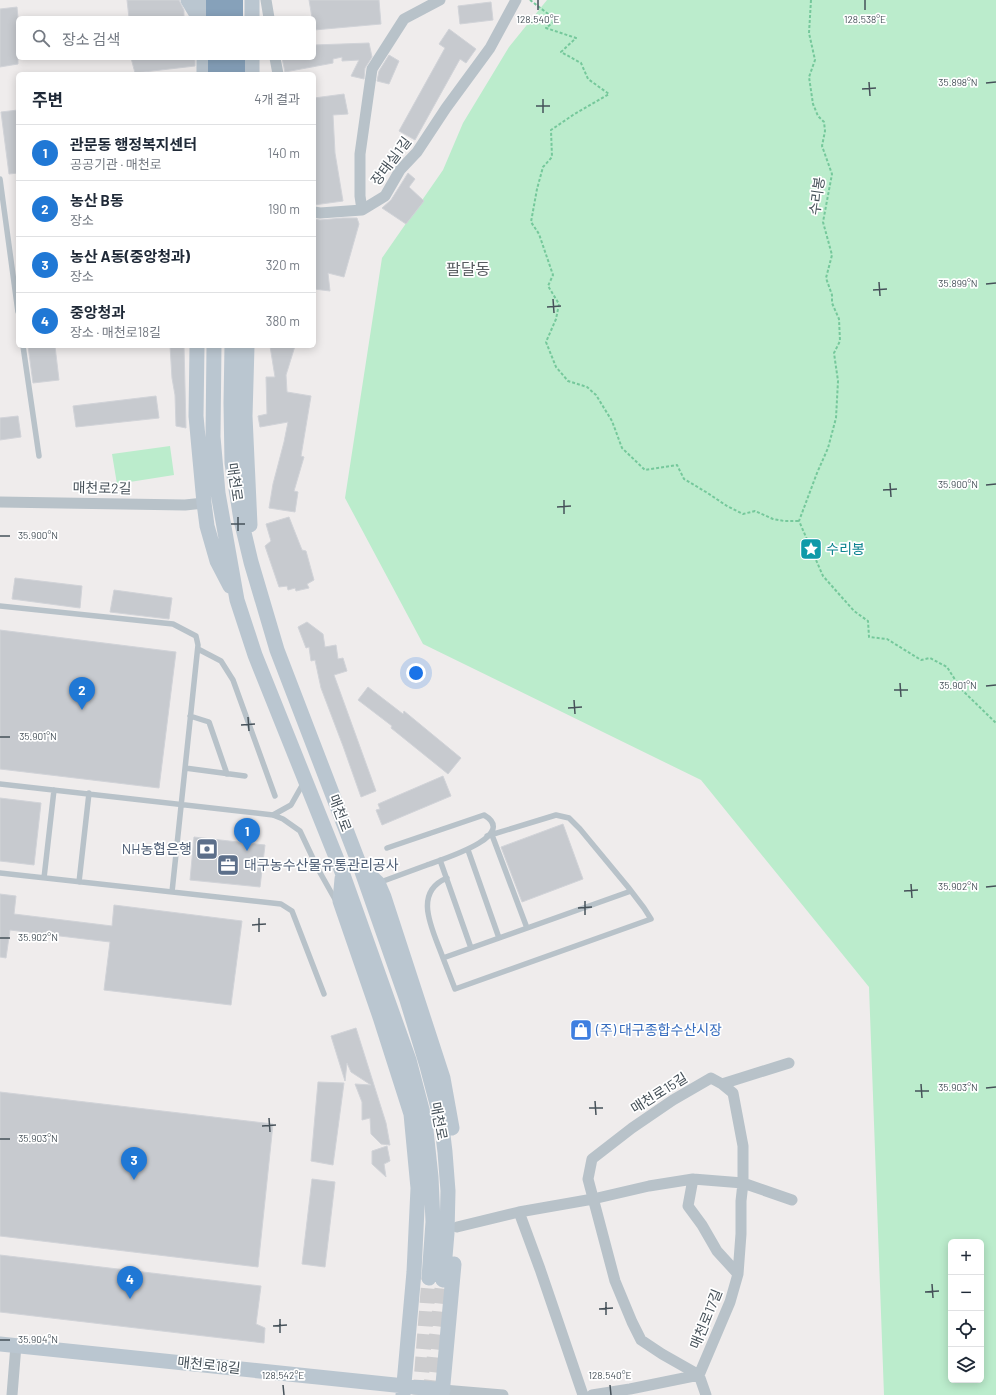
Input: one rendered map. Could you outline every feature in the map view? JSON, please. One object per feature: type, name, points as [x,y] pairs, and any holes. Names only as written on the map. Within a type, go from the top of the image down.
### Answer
[{"type":"highway","points":[[216,0],[216,16]]},
{"type":"highway","points":[[233,0],[234,16]]},
{"type":"highway","points":[[218,60],[218,72]]},
{"type":"highway","points":[[235,60],[235,72]]},
{"type":"main road","points":[[188,0],[198,16]]},
{"type":"main road","points":[[203,0],[204,16]]},
{"type":"main road","points":[[252,0],[252,16]]},
{"type":"main road","points":[[204,60],[204,72]]},
{"type":"main road","points":[[252,60],[252,72]]},
{"type":"main road","points":[[197,348],[196,416],[207,526],[217,561],[237,600]]},
{"type":"main road","name":"매천로","points":[[214,348],[213,437],[218,493],[237,600],[255,655],[342,872],[409,1060],[425,1121],[431,1177],[432,1222],[436,1279],[447,1233],[448,1191],[445,1152],[440,1119],[427,1066],[407,1000],[360,866],[277,650],[251,562],[241,520],[232,463],[232,348]]},
{"type":"main road","points":[[247,348],[245,416],[251,562]]},
{"type":"main road","points":[[360,866],[378,883],[384,897],[443,1078],[451,1124],[457,1179],[457,1227],[442,1392]]},
{"type":"main road","points":[[342,872],[340,901],[380,1017],[411,1114],[418,1188],[414,1272],[403,1390]]},
{"type":"main road","name":"매천로18길","points":[[0,1344],[403,1390],[442,1392]]},
{"type":"street","points":[[266,0],[269,16]]},
{"type":"street","name":"장태실1길","points":[[440,0],[404,19],[372,69],[360,154],[360,196],[362,210],[385,196],[400,170],[417,152],[446,108],[490,48],[516,0]]},
{"type":"street","points":[[275,60],[278,72]]},
{"type":"street","points":[[316,212],[362,210]]},
{"type":"street","name":"매천로2길","points":[[0,502],[204,503]]},
{"type":"street","name":"매천로15길","points":[[699,1375],[641,1340],[632,1322],[615,1281],[592,1199],[588,1179],[592,1158],[673,1100],[711,1078],[722,1084],[765,1072],[789,1063]]},
{"type":"street","name":"매천로17길","points":[[699,1375],[730,1302],[738,1274],[743,1183],[743,1146],[733,1093],[722,1084]]},
{"type":"street","points":[[457,1227],[519,1212],[592,1199],[693,1178],[743,1183],[792,1200]]},
{"type":"street","points":[[693,1178],[688,1206],[702,1225],[717,1251],[738,1274]]},
{"type":"street","points":[[519,1212],[540,1268],[583,1395]]},
{"type":"street","points":[[12,1395],[16,1345]]},
{"type":"street","points":[[592,1395],[699,1375],[706,1395]]},
{"type":"street","points":[[442,1392],[503,1395]]},
{"type":"lane","points":[[0,179],[16,297]]},
{"type":"lane","points":[[23,348],[38,456]]},
{"type":"lane","points":[[0,606],[173,624],[196,636],[198,649],[172,892]]},
{"type":"lane","points":[[198,649],[221,661],[232,680],[275,796]]},
{"type":"lane","points":[[190,716],[209,722],[227,774]]},
{"type":"lane","points":[[185,768],[245,776]]},
{"type":"lane","points":[[273,815],[292,806],[305,780]]},
{"type":"lane","points":[[0,784],[273,815],[283,819],[300,831],[318,869],[346,919]]},
{"type":"lane","points":[[44,878],[54,790]]},
{"type":"lane","points":[[79,882],[89,793]]},
{"type":"lane","points":[[387,848],[484,815],[490,818],[493,824],[490,836],[527,928]]},
{"type":"lane","points":[[378,883],[468,850],[490,836],[556,816],[569,818],[580,829],[631,891],[651,919],[455,989],[429,921],[426,904],[429,892],[438,882],[447,878]]},
{"type":"lane","points":[[468,850],[499,938]]},
{"type":"lane","points":[[440,860],[471,948]]},
{"type":"lane","points":[[0,873],[281,904],[292,911],[324,994]]},
{"type":"lane","points":[[443,958],[631,891]]},
{"type":"path","points":[[530,0],[556,20],[546,28],[576,38],[561,52],[581,63],[588,79],[609,94],[551,130],[552,156],[543,167],[530,222],[538,234],[553,275],[548,286],[558,304],[556,319],[546,342],[556,367],[568,381],[587,387],[596,395],[612,421],[622,448],[645,470],[677,465],[684,479],[727,506],[743,514],[755,511],[773,519],[799,521],[823,576],[854,611],[868,621],[869,637],[887,639],[921,660],[930,658],[947,667],[961,689],[996,723]]},
{"type":"path","name":"수리봉","points":[[799,521],[828,448],[836,418],[838,382],[834,353],[840,341],[839,319],[832,303],[832,295],[826,278],[832,255],[823,222],[832,174],[822,146],[825,131],[824,122],[818,116],[813,104],[809,77],[815,60],[809,32],[811,0]]},
{"type":"green space","points":[[547,0],[996,0],[996,1395],[884,1395],[869,987],[701,780],[423,644],[345,498],[382,258],[443,170],[463,123],[509,47]]},
{"type":"green space","points":[[170,446],[174,475],[117,484],[112,454]]},
{"type":"building","points":[[127,0],[179,0],[184,10],[184,16],[129,16]]},
{"type":"building","points":[[309,0],[379,0],[381,24],[316,30],[316,16],[312,16]]},
{"type":"building","points":[[491,2],[493,20],[460,24],[458,6]]},
{"type":"building","points":[[17,7],[16,60],[18,60],[18,64],[0,67],[0,9]]},
{"type":"building","points":[[449,29],[476,49],[466,63],[460,59],[415,140],[399,131],[445,48],[439,44]]},
{"type":"building","points":[[369,43],[372,57],[365,68],[364,79],[351,76],[359,60],[342,61],[342,57],[333,59],[333,63],[285,72],[282,60],[316,60],[316,45]]},
{"type":"building","points":[[389,55],[399,61],[389,84],[377,81],[379,71]]},
{"type":"building","points":[[132,60],[195,60],[195,66],[135,72]]},
{"type":"building","points":[[344,94],[348,114],[333,115],[335,153],[343,201],[316,205],[316,98]]},
{"type":"building","points":[[16,110],[16,173],[9,174],[1,112]]},
{"type":"building","points":[[408,173],[415,179],[409,187],[424,201],[406,224],[382,208],[391,200]]},
{"type":"building","points":[[357,218],[359,224],[344,277],[328,273],[330,291],[316,289],[316,219]]},
{"type":"building","points":[[28,348],[55,348],[59,380],[33,383]]},
{"type":"building","points":[[170,348],[184,348],[186,428],[176,426],[175,395],[172,378]]},
{"type":"building","points":[[270,348],[294,348],[286,375],[287,392],[311,396],[301,456],[304,457],[294,491],[298,492],[295,512],[269,508],[273,484],[288,422],[260,427],[258,416],[267,414],[266,377],[275,377]]},
{"type":"building","points":[[156,396],[159,418],[76,427],[73,406]]},
{"type":"building","points":[[18,416],[21,437],[0,440],[0,418]]},
{"type":"building","points":[[289,517],[302,550],[306,551],[314,580],[307,584],[309,588],[296,591],[295,588],[288,590],[287,586],[279,587],[265,546],[271,541],[266,524]]},
{"type":"building","points":[[15,578],[82,586],[80,608],[12,599]]},
{"type":"building","points":[[114,590],[172,598],[169,619],[110,612]]},
{"type":"building","points":[[307,622],[323,634],[325,647],[336,645],[338,659],[343,658],[347,671],[334,675],[376,791],[361,797],[321,688],[315,660],[311,661],[309,647],[306,648],[298,627]]},
{"type":"building","points":[[0,630],[176,652],[159,788],[0,769]]},
{"type":"building","points":[[368,687],[403,714],[404,711],[461,758],[448,774],[391,728],[392,726],[358,700]]},
{"type":"building","points":[[443,776],[451,796],[382,825],[376,810],[380,809],[378,804]]},
{"type":"building","points":[[0,798],[41,803],[34,865],[0,861]]},
{"type":"building","points":[[563,824],[583,879],[522,902],[501,847]]},
{"type":"building","points":[[194,837],[265,845],[260,887],[190,880]]},
{"type":"building","points":[[0,894],[16,896],[14,914],[112,926],[114,905],[242,921],[231,1005],[104,990],[110,942],[10,930],[6,958],[0,957]]},
{"type":"building","points":[[356,1028],[386,1123],[390,1145],[381,1144],[371,1134],[370,1118],[362,1120],[362,1102],[355,1084],[371,1085],[351,1072],[347,1063],[345,1081],[331,1036]]},
{"type":"building","points":[[318,1082],[344,1083],[333,1165],[311,1161]]},
{"type":"building","points":[[0,1092],[273,1124],[258,1267],[0,1236]]},
{"type":"building","points":[[387,1146],[390,1161],[384,1164],[386,1177],[372,1164],[372,1151]]},
{"type":"building","points":[[312,1179],[335,1182],[325,1267],[302,1264]]},
{"type":"building","points":[[0,1255],[261,1286],[256,1324],[265,1328],[264,1343],[0,1312]]},
{"type":"tunnel","points":[[420,1395],[429,1278]]},
{"type":"tunnel","points":[[430,1395],[443,1280]]},
{"type":"place","name":"수리봉","points":[[811,549]]},
{"type":"place","name":"농산 B동","points":[[82,710]]},
{"type":"place","name":"NH농협은행","points":[[207,849]]},
{"type":"place","name":"관문동 행정복지센터","points":[[247,851]]},
{"type":"place","name":"대구농수산물유통관리공사","points":[[228,865]]},
{"type":"place","name":"(주) 대구종합수산시장","points":[[581,1030]]},
{"type":"place","name":"농산 A동(중앙청과)","points":[[134,1180]]},
{"type":"place","name":"중앙청과","points":[[130,1299]]},
{"type":"district","name":"팔달동","points":[[468,269]]}]
